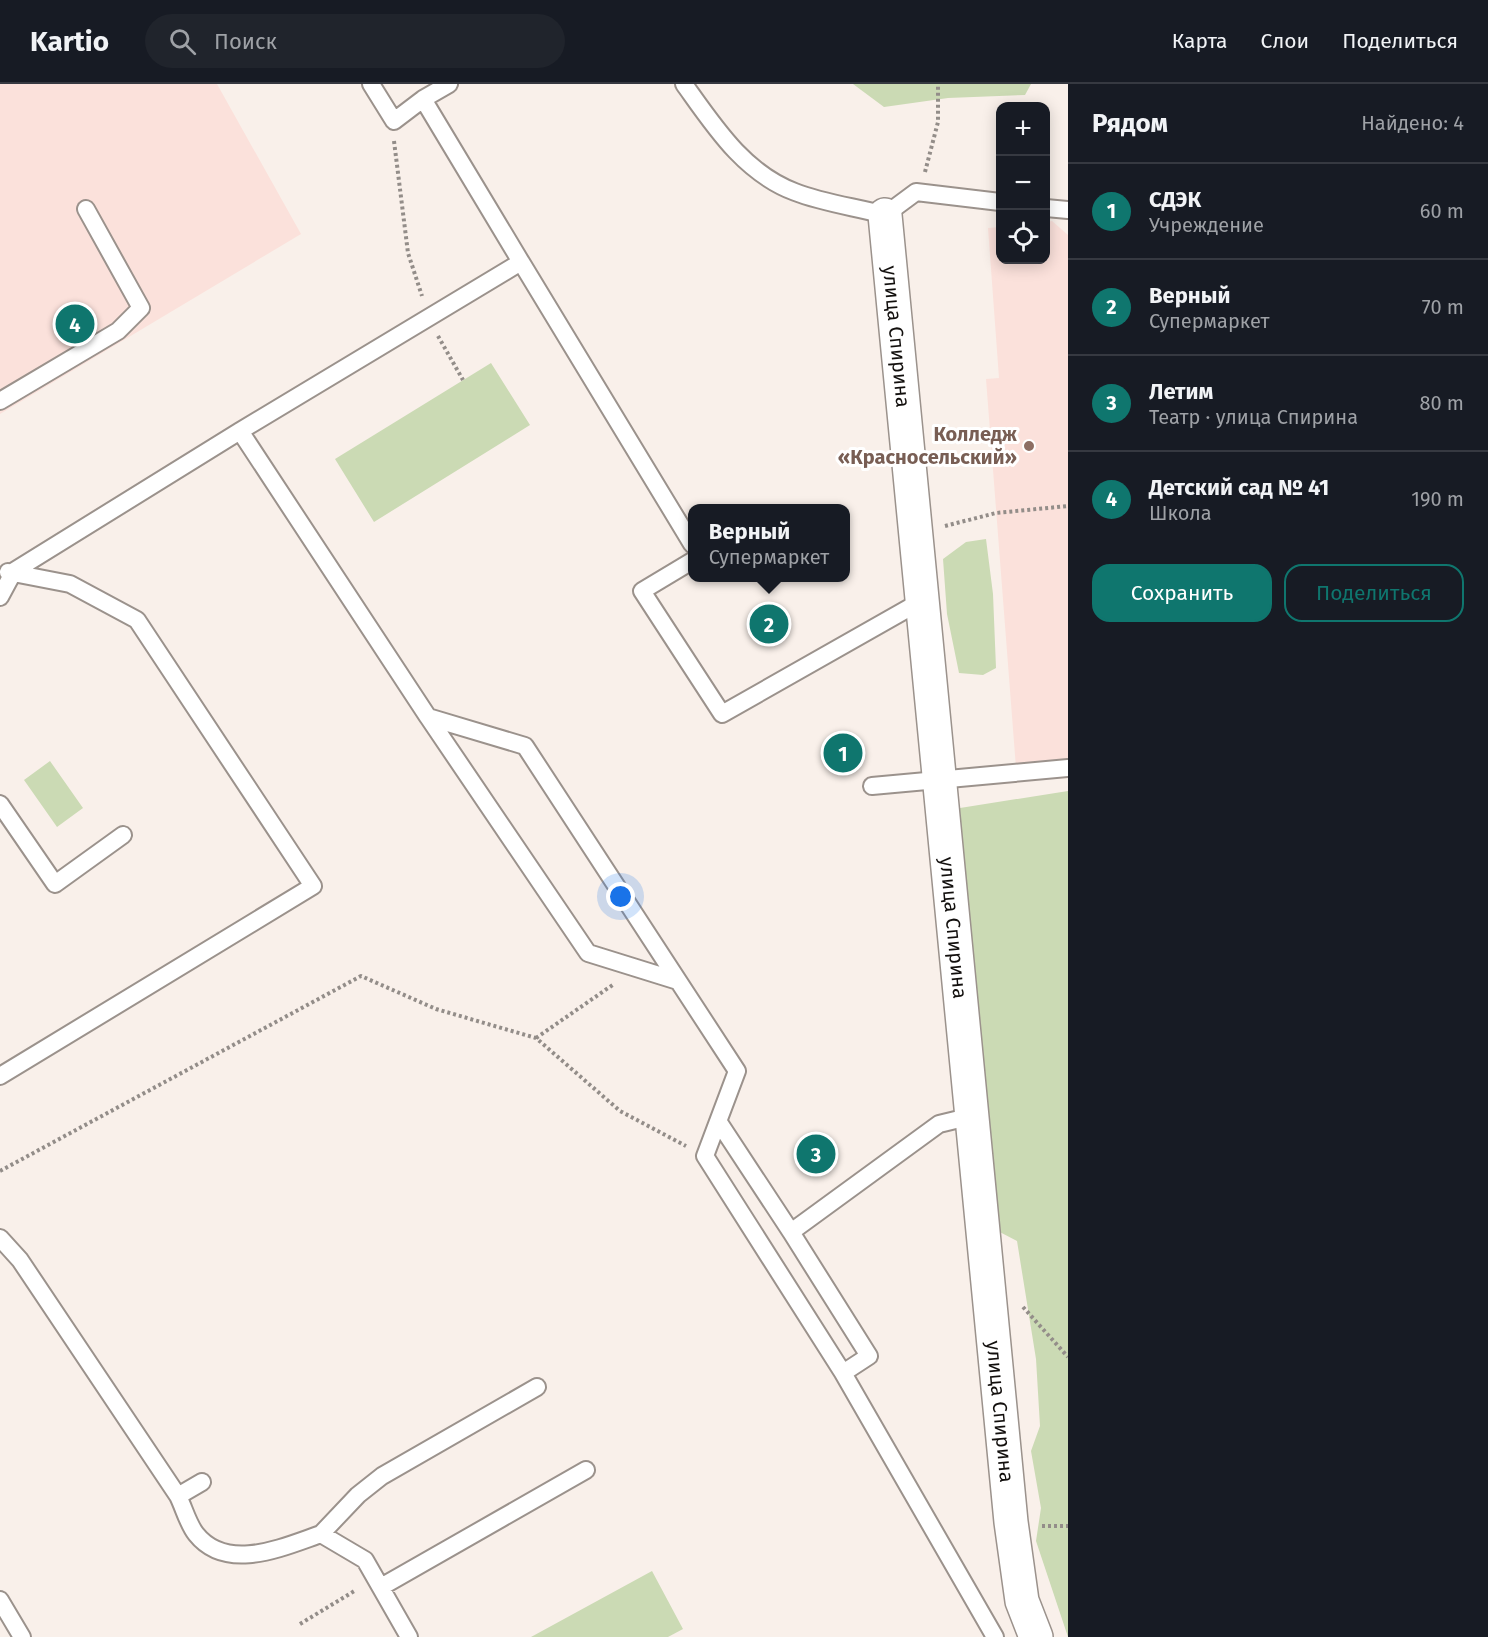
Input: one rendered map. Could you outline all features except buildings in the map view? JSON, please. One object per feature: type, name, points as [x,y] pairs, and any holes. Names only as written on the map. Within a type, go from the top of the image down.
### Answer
[{"type":"street","name":"улица Спирина","points":[[885,215],[1014,1549],[1022,1601],[1032,1636]]},
{"type":"lane","points":[[371,84],[394,122],[423,99],[449,84]]},
{"type":"lane","points":[[684,84],[724,140],[757,170],[794,192],[885,215],[916,192],[996,202]]},
{"type":"lane","points":[[423,99],[688,536]]},
{"type":"lane","points":[[1050,208],[1068,210]]},
{"type":"lane","points":[[0,401],[118,331],[141,308],[86,209]]},
{"type":"lane","points":[[0,597],[7,572],[521,262]]},
{"type":"lane","points":[[240,430],[428,717],[588,953],[678,981]]},
{"type":"lane","points":[[688,564],[642,591],[722,714],[923,600]]},
{"type":"lane","points":[[0,1076],[313,885],[137,620],[70,584],[7,572]]},
{"type":"lane","points":[[428,717],[525,746],[737,1071],[705,1156],[843,1373],[995,1637]]},
{"type":"lane","points":[[872,786],[1068,768]]},
{"type":"lane","points":[[0,804],[55,884],[123,836]]},
{"type":"lane","points":[[791,1232],[939,1124],[972,1116]]},
{"type":"lane","points":[[718,1121],[791,1232],[868,1356],[843,1373]]},
{"type":"lane","points":[[0,1238],[20,1260],[178,1496],[196,1534],[220,1553],[265,1554],[321,1534],[358,1495],[382,1476],[537,1387]]},
{"type":"lane","points":[[378,1583],[586,1470]]},
{"type":"lane","points":[[178,1496],[202,1482]]},
{"type":"lane","points":[[321,1534],[365,1560],[409,1637]]},
{"type":"lane","points":[[0,1600],[22,1637]]},
{"type":"path","points":[[916,192],[925,172],[938,122],[938,84]]},
{"type":"path","points":[[394,138],[408,253],[423,301]]},
{"type":"path","points":[[437,333],[463,380]]},
{"type":"path","points":[[917,533],[996,513],[1068,506]]},
{"type":"path","points":[[536,1038],[637,968]]},
{"type":"path","points":[[0,1171],[361,976],[436,1009],[536,1038],[620,1111],[705,1156]]},
{"type":"path","points":[[1018,1301],[1068,1358]]},
{"type":"path","points":[[300,1624],[378,1583]]},
{"type":"shaded area","points":[[0,84],[217,84],[301,234],[0,414]]},
{"type":"shaded area","name":"Колледж «Красносельский»","points":[[1050,221],[1068,235],[1068,777],[1017,781],[986,379],[999,378],[988,228],[996,227],[996,264],[1050,264]]},
{"type":"green space","points":[[853,84],[1031,84],[1025,95],[948,98],[884,107]]},
{"type":"green space","points":[[491,363],[530,425],[374,522],[335,459]]},
{"type":"green space","points":[[986,539],[993,594],[996,668],[983,675],[959,673],[947,614],[943,559],[966,542]]},
{"type":"green space","points":[[50,761],[83,808],[57,827],[24,780]]},
{"type":"green space","points":[[1068,791],[1068,1637],[1036,1541],[1041,1508],[1031,1451],[1040,1426],[1036,1359],[1017,1241],[994,1229],[962,888],[960,808]]},
{"type":"green space","points":[[652,1571],[683,1629],[668,1637],[531,1637]]},
{"type":"place","name":"Детский сад № 41","points":[[75,324]]},
{"type":"place","name":"Колледж «Красносельский»","points":[[1029,446]]},
{"type":"place","name":"Верный","points":[[769,624]]},
{"type":"place","name":"СДЭК","points":[[843,753]]},
{"type":"place","name":"Летим","points":[[816,1154]]}]
